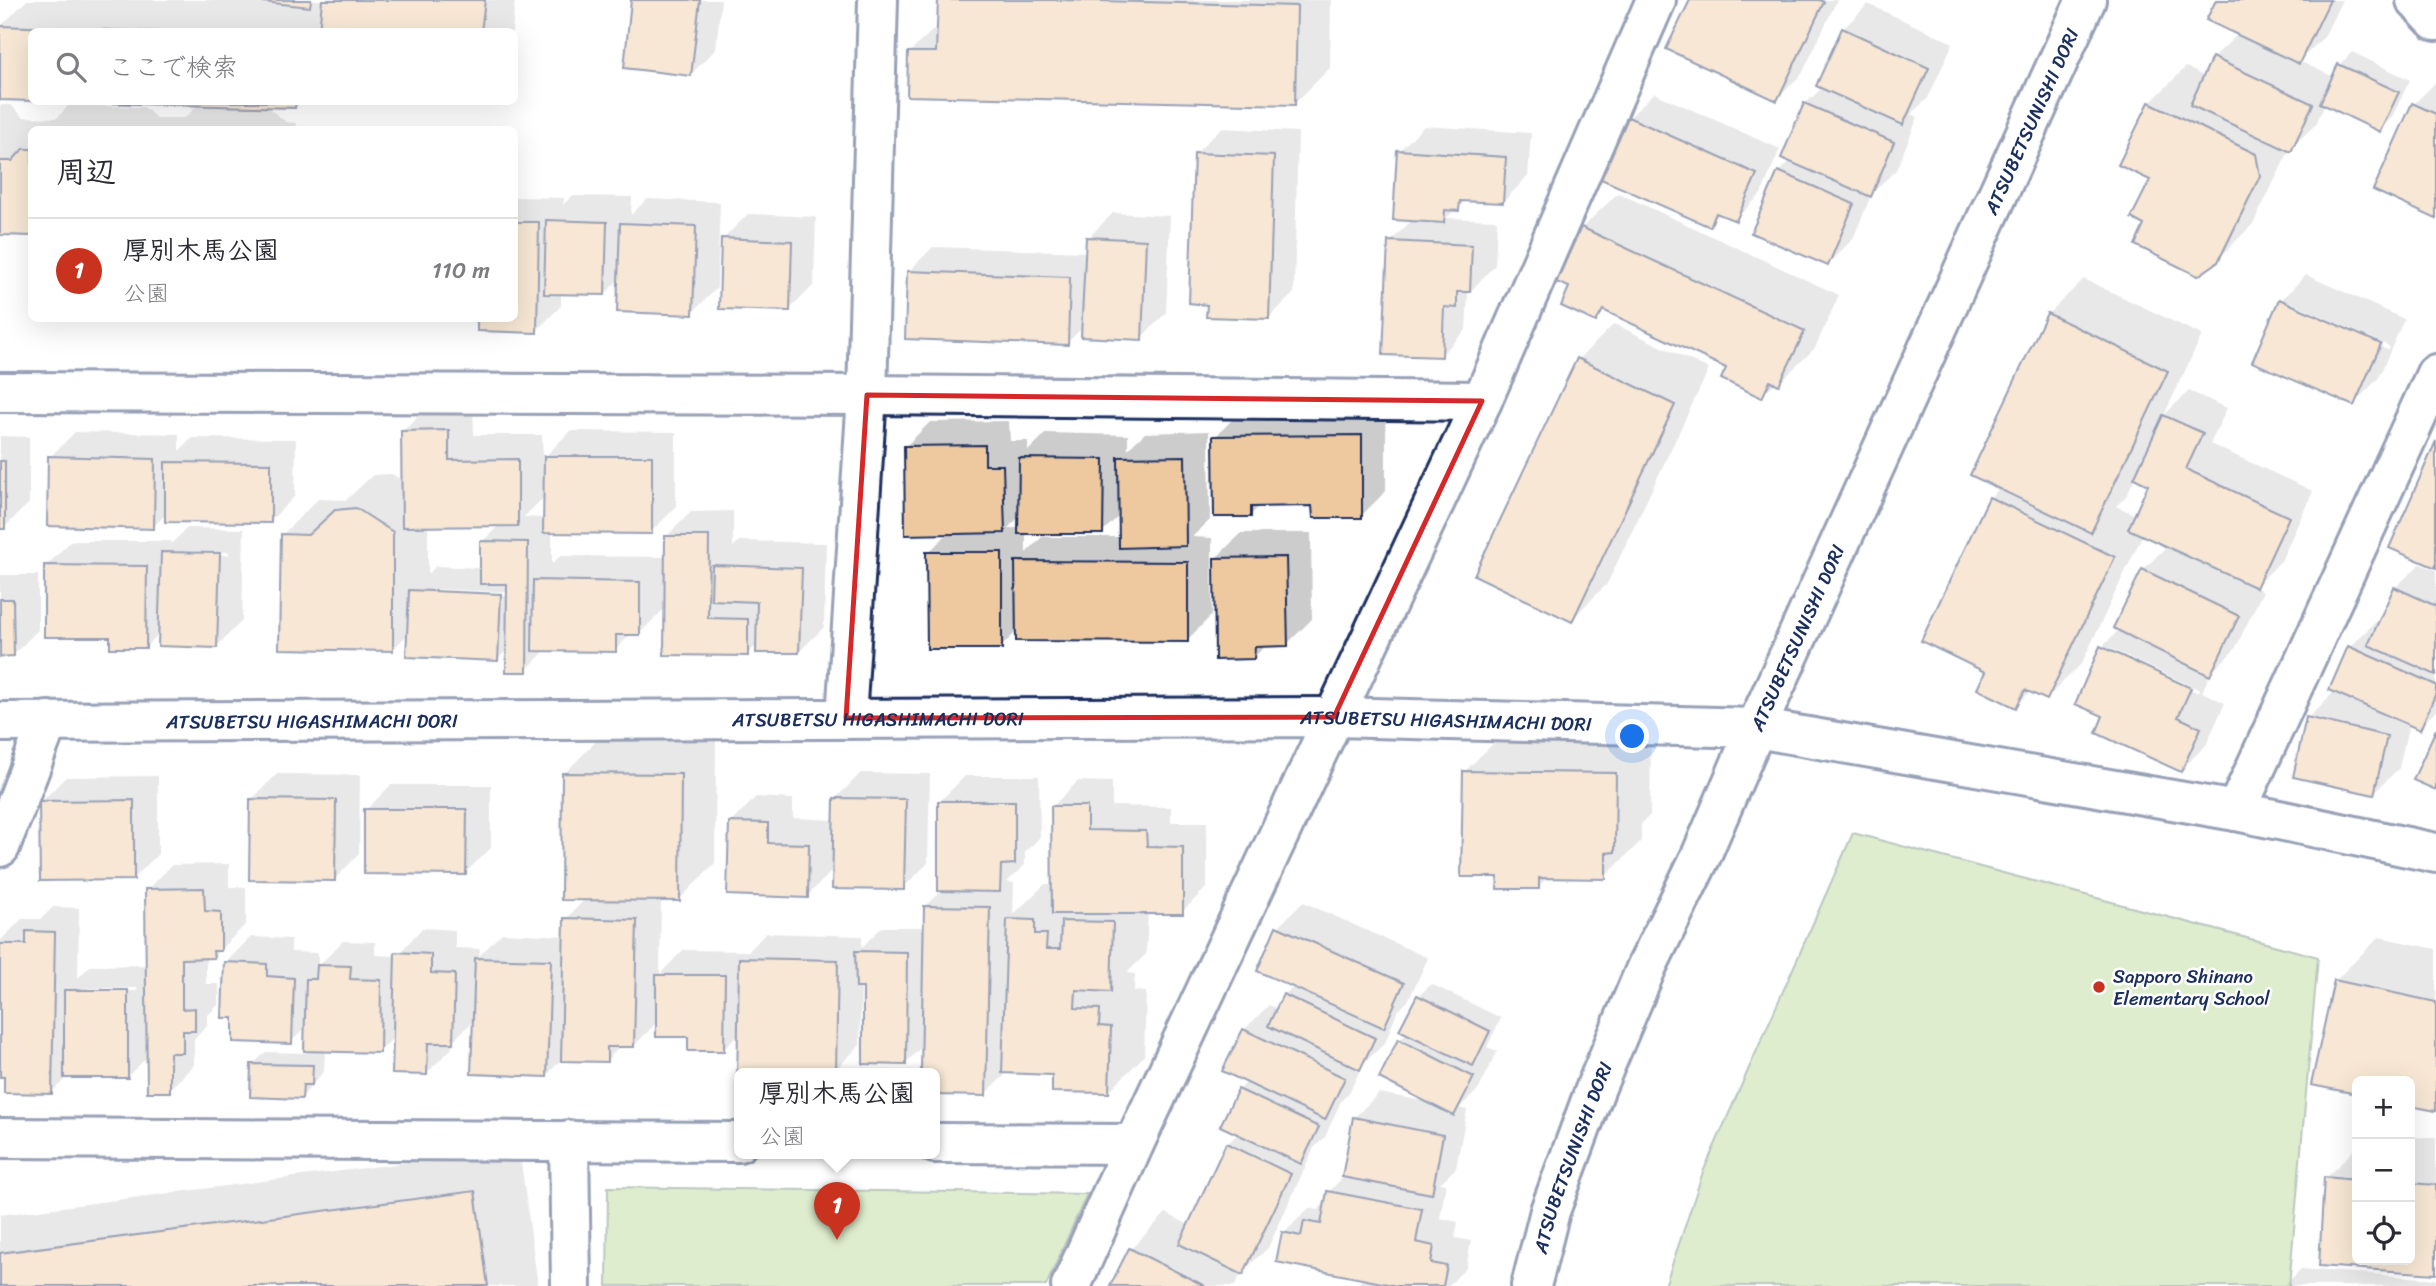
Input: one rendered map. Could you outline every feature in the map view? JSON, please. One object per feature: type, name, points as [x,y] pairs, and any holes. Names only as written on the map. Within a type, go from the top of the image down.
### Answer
[{"type":"street","points":[[846,718],[867,395],[878,0]]},
{"type":"street","points":[[1071,1286],[1134,1144],[1482,401],[1656,0]]},
{"type":"street","name":"ATSUBETSUNISHI DORI","points":[[1531,1286],[1550,1211],[1596,1087],[1647,966],[1701,856],[1756,728],[2086,0]]},
{"type":"street","points":[[2416,0],[2436,21]]},
{"type":"street","points":[[2236,811],[2436,374]]},
{"type":"street","points":[[0,392],[867,395],[1482,401]]},
{"type":"street","name":"ATSUBETSU HIGASHIMACHI DORI","points":[[0,722],[1334,718],[1756,728],[2236,811],[2436,853]]},
{"type":"street","points":[[0,847],[48,721]]},
{"type":"street","points":[[0,1138],[734,1142]]},
{"type":"street","points":[[569,1140],[571,1286]]},
{"type":"street","points":[[940,1143],[1134,1144]]},
{"type":"highlighted area","points":[[867,395],[1482,401],[1334,717],[846,718]]},
{"type":"green space","name":"Sapporo Shinano Elementary School","points":[[1853,833],[2318,957],[2289,1286],[1665,1286],[1703,1172]]},
{"type":"green space","points":[[608,1187],[1087,1194],[1046,1286],[607,1286]]},
{"type":"building","points":[[243,0],[311,0],[310,7]]},
{"type":"building","points":[[322,0],[485,0],[482,28],[319,28]]},
{"type":"building","points":[[631,0],[700,0],[691,76],[624,68]]},
{"type":"building","points":[[938,0],[1297,6],[1295,105],[907,96],[908,52],[936,52]]},
{"type":"building","points":[[1690,0],[1824,2],[1777,101],[1666,49]]},
{"type":"building","points":[[2216,0],[2330,0],[2299,64],[2206,20]]},
{"type":"building","points":[[0,26],[55,28],[28,28],[28,101],[0,100]]},
{"type":"building","points":[[1842,28],[1929,68],[1903,125],[1816,86]]},
{"type":"building","points":[[2212,57],[2313,104],[2291,152],[2190,105]]},
{"type":"building","points":[[2338,64],[2399,92],[2380,132],[2320,103]]},
{"type":"building","points":[[2149,102],[2256,154],[2260,176],[2218,262],[2198,276],[2135,245],[2144,225],[2131,218],[2150,180],[2118,165]]},
{"type":"building","points":[[1804,103],[1894,142],[1871,197],[1781,158]]},
{"type":"building","points":[[2412,103],[2436,114],[2436,219],[2373,190]]},
{"type":"building","points":[[177,105],[296,105],[295,108]]},
{"type":"building","points":[[1628,117],[1757,174],[1736,221],[1716,213],[1710,227],[1601,179]]},
{"type":"building","points":[[23,149],[28,149],[28,236],[0,235],[0,161],[12,161]]},
{"type":"building","points":[[1397,150],[1506,157],[1503,203],[1460,201],[1459,211],[1445,210],[1444,223],[1393,220]]},
{"type":"building","points":[[1194,153],[1274,156],[1269,319],[1206,317],[1207,305],[1189,303]]},
{"type":"building","points":[[1778,171],[1854,204],[1828,266],[1751,233]]},
{"type":"building","points":[[546,220],[607,222],[605,295],[544,294]]},
{"type":"building","points":[[518,222],[539,222],[537,333],[477,331],[477,322],[518,322]]},
{"type":"building","points":[[620,223],[696,226],[693,315],[617,312]]},
{"type":"building","points":[[1581,227],[1805,331],[1779,385],[1770,381],[1762,398],[1721,379],[1726,368],[1603,310],[1596,322],[1561,306],[1569,287],[1556,282]]},
{"type":"building","points":[[1086,237],[1146,240],[1142,340],[1081,337]]},
{"type":"building","points":[[721,238],[792,241],[790,311],[719,309]]},
{"type":"building","points":[[1388,241],[1472,245],[1470,292],[1457,292],[1457,308],[1444,307],[1442,357],[1383,355]]},
{"type":"building","points":[[907,271],[1070,277],[1068,345],[905,339]]},
{"type":"building","points":[[2279,299],[2381,344],[2354,406],[2252,362]]},
{"type":"building","points":[[2047,313],[2168,371],[2091,533],[1970,475]]},
{"type":"building","points":[[1577,358],[1675,405],[1572,622],[1474,575]]},
{"type":"building","points":[[2163,415],[2203,433],[2186,469],[2289,517],[2256,588],[2128,529],[2148,485],[2134,478]]},
{"type":"building","points":[[449,430],[449,460],[518,459],[518,526],[402,527],[401,431]]},
{"type":"building","points":[[1362,435],[1362,518],[1313,518],[1312,506],[1251,507],[1251,517],[1214,517],[1213,436]]},
{"type":"building","points":[[2436,441],[2436,568],[2389,548]]},
{"type":"building","points":[[985,445],[985,465],[1003,465],[1005,533],[905,535],[904,446]]},
{"type":"building","points":[[48,456],[155,459],[154,529],[47,526]]},
{"type":"building","points":[[544,456],[652,456],[652,534],[543,533]]},
{"type":"building","points":[[1185,456],[1186,546],[1119,548],[1118,457]]},
{"type":"building","points":[[1019,458],[1104,459],[1103,534],[1018,534]]},
{"type":"building","points":[[0,461],[5,461],[5,529],[0,529]]},
{"type":"building","points":[[165,462],[271,463],[271,523],[165,522]]},
{"type":"building","points":[[1989,497],[2115,557],[2047,700],[2025,690],[2016,708],[1977,689],[1985,672],[1921,641]]},
{"type":"building","points":[[356,508],[393,532],[393,651],[279,649],[281,534],[308,535],[335,510]]},
{"type":"building","points":[[665,536],[709,536],[708,618],[748,619],[748,656],[664,655]]},
{"type":"building","points":[[480,541],[528,542],[527,672],[506,672],[507,584],[480,584]]},
{"type":"building","points":[[161,552],[220,553],[217,648],[158,646]]},
{"type":"building","points":[[926,552],[1002,552],[1002,649],[927,649]]},
{"type":"building","points":[[1286,557],[1288,646],[1255,647],[1254,659],[1215,660],[1214,558]]},
{"type":"building","points":[[1015,561],[1188,562],[1188,642],[1016,641]]},
{"type":"building","points":[[44,565],[147,566],[146,648],[110,648],[110,637],[44,637]]},
{"type":"building","points":[[712,565],[802,568],[799,653],[756,653],[757,602],[711,600]]},
{"type":"building","points":[[2142,569],[2239,616],[2210,676],[2113,628]]},
{"type":"building","points":[[533,580],[640,582],[640,635],[616,635],[616,652],[532,651]]},
{"type":"building","points":[[2394,587],[2436,606],[2436,675],[2368,645]]},
{"type":"building","points":[[409,590],[501,594],[498,661],[406,657]]},
{"type":"building","points":[[0,599],[13,599],[14,656],[0,657]]},
{"type":"building","points":[[2100,646],[2191,688],[2178,717],[2201,728],[2181,772],[2096,733],[2103,716],[2075,704]]},
{"type":"building","points":[[2348,646],[2436,685],[2436,693],[2420,730],[2329,690]]},
{"type":"building","points":[[2306,717],[2387,736],[2374,795],[2293,777]]},
{"type":"building","points":[[2436,729],[2436,790],[2413,780]]},
{"type":"building","points":[[1463,771],[1616,773],[1615,852],[1606,853],[1606,879],[1539,878],[1539,889],[1497,889],[1498,877],[1461,877]]},
{"type":"building","points":[[562,773],[681,774],[680,901],[561,900]]},
{"type":"building","points":[[834,798],[906,799],[904,890],[832,889]]},
{"type":"building","points":[[250,799],[336,800],[335,881],[249,880]]},
{"type":"building","points":[[134,800],[134,880],[40,881],[39,801]]},
{"type":"building","points":[[938,801],[1015,801],[1015,864],[1001,865],[1000,892],[938,891]]},
{"type":"building","points":[[1051,806],[1087,806],[1087,830],[1146,831],[1147,846],[1183,847],[1183,914],[1052,914]]},
{"type":"building","points":[[364,809],[467,809],[466,875],[364,874]]},
{"type":"building","points":[[729,822],[768,823],[768,843],[809,844],[808,898],[727,895]]},
{"type":"building","points":[[204,888],[205,911],[221,912],[221,951],[213,951],[214,958],[182,959],[182,1009],[195,1008],[195,1031],[183,1031],[183,1053],[170,1053],[170,1092],[147,1092],[145,889]]},
{"type":"building","points":[[924,906],[990,907],[986,1096],[940,1095],[940,1068],[921,1068]]},
{"type":"building","points":[[564,918],[637,920],[634,1047],[607,1047],[607,1062],[561,1061]]},
{"type":"building","points":[[1007,919],[1035,920],[1035,934],[1047,934],[1046,949],[1060,949],[1061,921],[1113,922],[1111,992],[1076,990],[1075,1008],[1100,1009],[1099,1026],[1111,1027],[1109,1093],[1052,1092],[1052,1075],[1002,1073]]},
{"type":"building","points":[[1276,926],[1404,983],[1384,1028],[1257,971]]},
{"type":"building","points":[[26,931],[55,932],[52,1094],[4,1093],[4,1077],[0,1077],[0,944],[26,944]]},
{"type":"building","points":[[855,951],[907,952],[906,1065],[863,1064],[863,988],[856,988]]},
{"type":"building","points":[[395,952],[431,954],[431,973],[455,974],[453,1043],[428,1043],[427,1075],[392,1074]]},
{"type":"building","points":[[475,958],[551,960],[547,1077],[471,1074]]},
{"type":"building","points":[[739,958],[838,960],[836,1068],[737,1068]]},
{"type":"building","points":[[224,962],[267,964],[267,976],[294,978],[292,1044],[233,1042],[233,1018],[222,1018]]},
{"type":"building","points":[[317,965],[351,966],[350,979],[381,980],[380,1053],[304,1051],[306,979],[316,979]]},
{"type":"building","points":[[656,975],[725,975],[724,1051],[688,1051],[688,1037],[656,1037]]},
{"type":"building","points":[[2334,980],[2436,1002],[2436,1111],[2415,1107],[2415,1076],[2352,1076],[2352,1093],[2311,1085]]},
{"type":"building","points":[[64,990],[128,990],[128,1078],[64,1078]]},
{"type":"building","points":[[1283,994],[1375,1038],[1360,1070],[1268,1026]]},
{"type":"building","points":[[1417,995],[1490,1031],[1473,1066],[1399,1030]]},
{"type":"building","points":[[1243,1029],[1345,1078],[1325,1120],[1222,1071]]},
{"type":"building","points":[[1398,1039],[1474,1077],[1454,1116],[1379,1078]]},
{"type":"building","points":[[251,1064],[313,1065],[312,1085],[303,1085],[302,1099],[250,1097]]},
{"type":"building","points":[[1238,1089],[1319,1127],[1301,1164],[1220,1126]]},
{"type":"building","points":[[1353,1117],[1443,1135],[1432,1194],[1342,1177]]},
{"type":"building","points":[[1226,1143],[1291,1174],[1243,1275],[1179,1244]]},
{"type":"building","points":[[2324,1177],[2352,1180],[2352,1265],[2415,1265],[2415,1183],[2436,1185],[2436,1274],[2319,1266]]},
{"type":"building","points":[[475,1191],[488,1286],[0,1286],[0,1253]]},
{"type":"building","points":[[1327,1191],[1422,1209],[1416,1242],[1434,1246],[1431,1263],[1447,1266],[1443,1286],[1397,1286],[1276,1262],[1282,1232],[1301,1236],[1304,1221],[1321,1224]]},
{"type":"building","points":[[1129,1248],[1205,1286],[1110,1286]]},
{"type":"place","name":"Sapporo Shinano Elementary School","points":[[2099,987]]},
{"type":"place","name":"厚別木馬公園","points":[[837,1240]]}]
